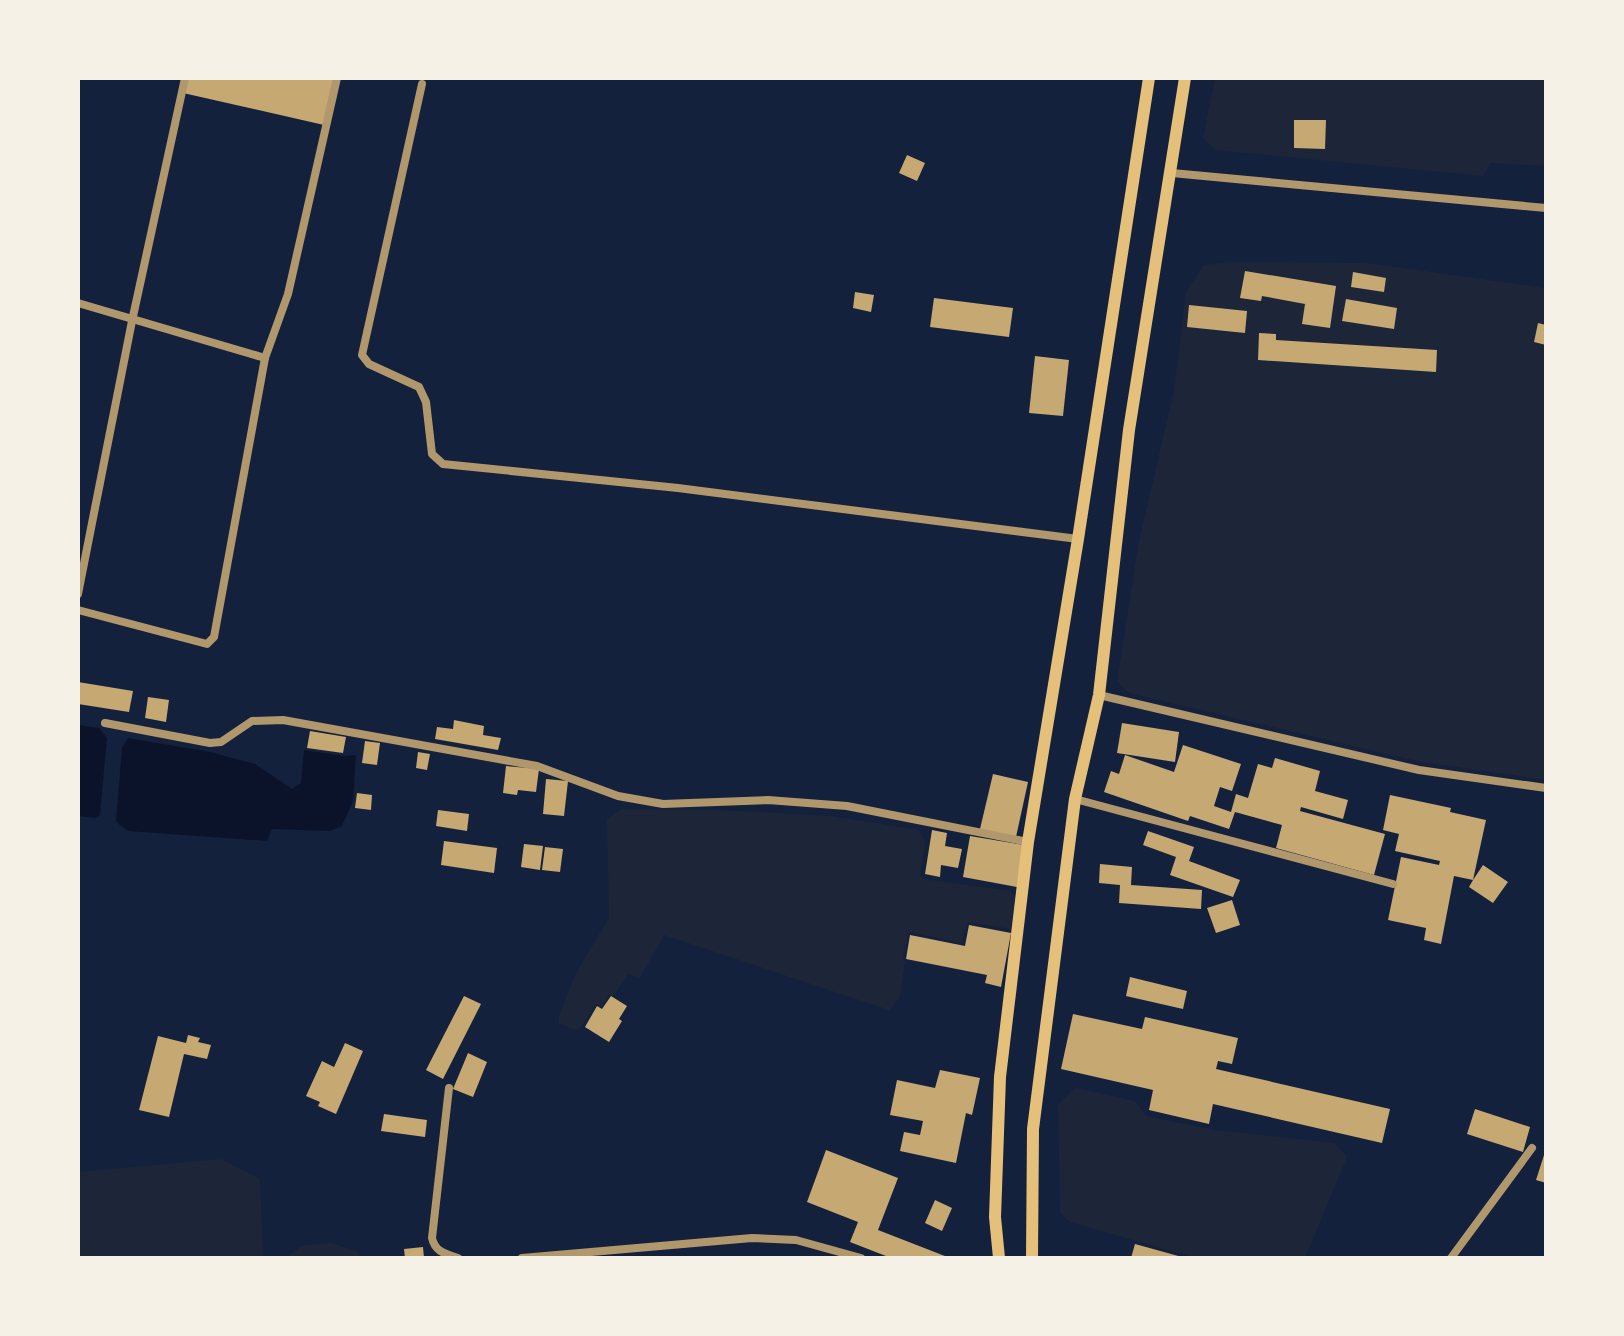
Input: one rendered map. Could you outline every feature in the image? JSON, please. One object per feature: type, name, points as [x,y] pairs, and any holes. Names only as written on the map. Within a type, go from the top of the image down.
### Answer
[{"type":"main road","points":[[999,1258],[995,1217],[1000,1077],[1028,842],[1149,78]]},
{"type":"main road","points":[[1032,1258],[1033,1129],[1075,799],[1099,695],[1129,430],[1185,78]]},
{"type":"street","points":[[78,594],[132,321],[185,78]]},
{"type":"street","points":[[78,610],[207,644],[214,637],[265,358],[288,294],[337,78]]},
{"type":"street","points":[[422,84],[362,355],[369,364],[419,387],[426,402],[432,454],[443,464],[678,488],[1078,539]]},
{"type":"street","points":[[1172,173],[1546,208]]},
{"type":"street","points":[[78,303],[265,358]]},
{"type":"street","points":[[1099,695],[1419,770],[1546,788]]},
{"type":"street","points":[[105,723],[210,743],[221,742],[252,721],[283,720],[537,766],[618,796],[663,804],[768,800],[847,806],[1028,842]]},
{"type":"street","points":[[1075,799],[1393,884]]},
{"type":"street","points":[[449,1088],[432,1238],[433,1245],[440,1252],[458,1258]]},
{"type":"street","points":[[1451,1258],[1532,1148]]},
{"type":"street","points":[[522,1258],[752,1238],[796,1240],[861,1258]]},
{"type":"shaded area","points":[[1215,78],[1546,78],[1546,166],[1491,163],[1483,176],[1216,150],[1203,138]]},
{"type":"shaded area","points":[[1232,262],[1367,263],[1546,288],[1546,780],[1421,762],[1129,693],[1117,681],[1139,541],[1174,391],[1186,292],[1204,265]]},
{"type":"shaded area","points":[[78,725],[99,728],[107,738],[100,815],[95,818],[78,816]]},
{"type":"shaded area","points":[[128,738],[210,752],[255,764],[292,789],[301,783],[304,750],[356,755],[353,801],[342,826],[330,831],[272,829],[267,841],[128,831],[116,822],[122,748]]},
{"type":"shaded area","points":[[622,809],[830,816],[919,830],[925,842],[920,876],[1011,891],[1015,898],[1011,929],[968,922],[961,943],[909,932],[900,997],[889,1010],[664,935],[640,978],[628,974],[614,995],[608,995],[602,1007],[596,1004],[580,1028],[575,1030],[559,1023],[559,1016],[576,973],[609,918],[607,819]]},
{"type":"shaded area","points":[[1075,1088],[1135,1101],[1146,1116],[1214,1130],[1335,1143],[1347,1157],[1305,1258],[1196,1258],[1070,1222],[1060,1213],[1058,1104]]},
{"type":"shaded area","points":[[220,1159],[260,1179],[263,1258],[78,1258],[78,1172]]},
{"type":"shaded area","points":[[331,1243],[359,1252],[360,1258],[286,1258],[301,1246]]},
{"type":"building","points":[[187,78],[335,78],[324,125],[183,93]]},
{"type":"building","points":[[1294,120],[1326,120],[1325,149],[1294,148]]},
{"type":"building","points":[[907,155],[925,163],[917,181],[899,173]]},
{"type":"building","points":[[1245,271],[1336,286],[1330,328],[1302,324],[1305,304],[1262,296],[1261,301],[1240,298]]},
{"type":"building","points":[[1353,272],[1386,278],[1384,292],[1351,287]]},
{"type":"building","points":[[855,292],[874,295],[871,312],[853,308]]},
{"type":"building","points":[[934,298],[1013,308],[1009,337],[930,327]]},
{"type":"building","points":[[1346,299],[1397,308],[1394,329],[1342,321]]},
{"type":"building","points":[[1189,305],[1247,311],[1245,333],[1187,327]]},
{"type":"building","points":[[1538,323],[1546,325],[1546,345],[1534,342]]},
{"type":"building","points":[[1259,333],[1276,334],[1276,340],[1437,350],[1436,372],[1258,360]]},
{"type":"building","points":[[1035,356],[1069,360],[1063,416],[1029,413]]},
{"type":"building","points":[[78,682],[133,691],[129,712],[78,704]]},
{"type":"building","points":[[148,697],[169,700],[166,722],[145,718]]},
{"type":"building","points":[[454,720],[484,726],[483,735],[501,738],[498,750],[435,739],[437,727],[453,729]]},
{"type":"building","points":[[1122,723],[1179,732],[1175,762],[1117,753]]},
{"type":"building","points":[[310,731],[346,737],[343,753],[307,748]]},
{"type":"building","points":[[365,741],[380,743],[377,765],[362,763]]},
{"type":"building","points":[[1183,745],[1241,764],[1232,791],[1220,787],[1214,806],[1231,812],[1236,794],[1248,798],[1258,764],[1272,768],[1275,758],[1320,771],[1315,791],[1348,800],[1343,819],[1301,807],[1300,811],[1385,834],[1374,875],[1276,848],[1282,825],[1235,812],[1229,829],[1190,816],[1188,821],[1104,792],[1111,771],[1119,774],[1125,755],[1174,772]]},
{"type":"building","points":[[418,752],[430,754],[427,770],[416,768]]},
{"type":"building","points":[[506,766],[539,769],[536,792],[518,790],[517,795],[503,793]]},
{"type":"building","points":[[993,774],[1028,782],[1016,837],[980,829]]},
{"type":"building","points":[[546,779],[568,781],[564,816],[543,814]]},
{"type":"building","points":[[357,793],[372,795],[371,810],[355,808]]},
{"type":"building","points":[[1390,795],[1451,808],[1450,812],[1486,820],[1473,880],[1454,876],[1441,944],[1424,940],[1426,928],[1388,920],[1401,857],[1439,865],[1440,861],[1395,851],[1399,834],[1383,830]]},
{"type":"building","points":[[438,810],[469,814],[467,831],[436,826]]},
{"type":"building","points":[[932,830],[947,833],[945,846],[962,849],[958,868],[941,865],[940,877],[925,874]]},
{"type":"building","points":[[1148,831],[1194,847],[1189,861],[1240,880],[1233,897],[1170,875],[1176,857],[1143,845]]},
{"type":"building","points":[[970,836],[1024,845],[1017,887],[963,877]]},
{"type":"building","points":[[444,841],[497,848],[494,873],[441,865]]},
{"type":"building","points":[[524,844],[543,846],[540,870],[521,867]]},
{"type":"building","points":[[545,847],[563,849],[560,872],[542,870]]},
{"type":"building","points":[[1100,864],[1132,867],[1131,885],[1202,890],[1201,909],[1119,903],[1120,885],[1099,883]]},
{"type":"building","points":[[1483,865],[1508,882],[1493,903],[1469,887]]},
{"type":"building","points":[[1232,900],[1240,925],[1216,933],[1207,908]]},
{"type":"building","points":[[969,925],[1011,933],[1001,987],[985,983],[987,975],[906,959],[910,935],[965,946]]},
{"type":"building","points":[[1130,977],[1187,991],[1183,1009],[1126,996]]},
{"type":"building","points":[[464,996],[481,1004],[443,1079],[426,1070]]},
{"type":"building","points":[[611,996],[627,1006],[609,1042],[585,1027],[597,1006],[602,1009]]},
{"type":"building","points":[[1073,1014],[1142,1029],[1145,1017],[1238,1038],[1232,1064],[1218,1061],[1216,1069],[1390,1109],[1382,1143],[1213,1104],[1209,1124],[1149,1110],[1153,1090],[1061,1069]]},
{"type":"building","points":[[188,1035],[200,1038],[198,1042],[211,1045],[207,1059],[184,1054],[169,1117],[139,1110],[158,1036],[186,1043]]},
{"type":"building","points":[[345,1043],[363,1051],[336,1114],[318,1106],[320,1102],[306,1096],[322,1061],[334,1067]]},
{"type":"building","points":[[468,1053],[487,1062],[473,1097],[453,1089]]},
{"type":"building","points":[[940,1070],[980,1078],[972,1115],[966,1113],[956,1163],[900,1151],[904,1132],[920,1135],[923,1121],[890,1115],[897,1080],[935,1088]]},
{"type":"building","points":[[1475,1109],[1530,1127],[1523,1152],[1467,1134]]},
{"type":"building","points":[[384,1114],[427,1120],[425,1137],[381,1131]]},
{"type":"building","points":[[826,1150],[898,1178],[878,1230],[950,1258],[891,1258],[850,1242],[858,1222],[807,1202]]},
{"type":"building","points":[[1546,1152],[1546,1183],[1536,1180]]},
{"type":"building","points":[[935,1200],[952,1208],[942,1231],[925,1223]]},
{"type":"building","points":[[1135,1244],[1182,1257],[1182,1258],[1131,1258]]},
{"type":"building","points":[[423,1247],[424,1258],[405,1258],[404,1249]]}]
